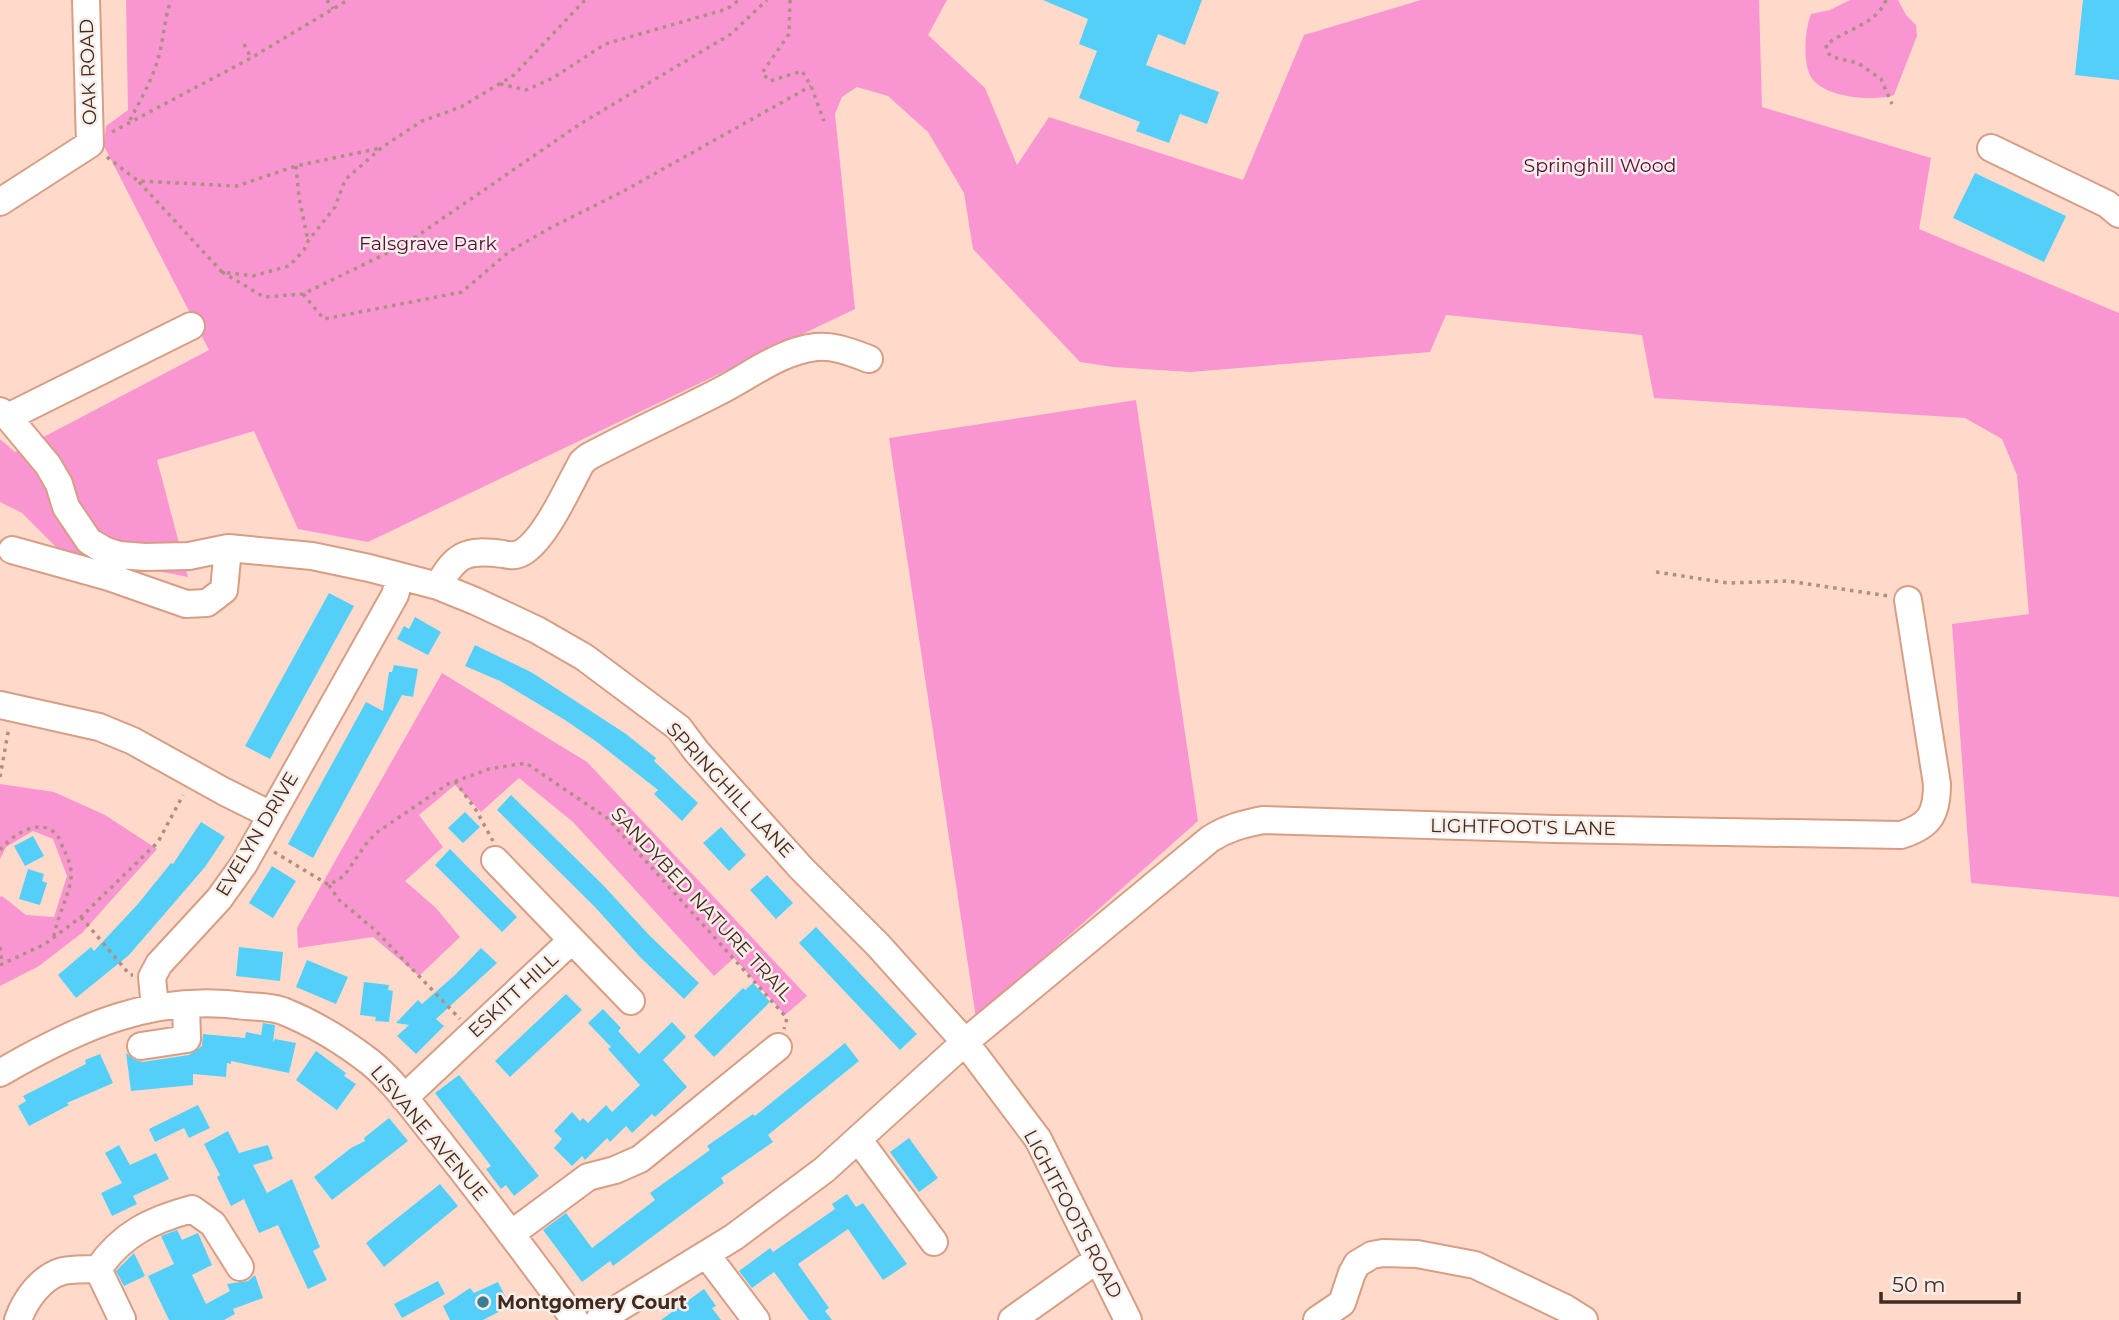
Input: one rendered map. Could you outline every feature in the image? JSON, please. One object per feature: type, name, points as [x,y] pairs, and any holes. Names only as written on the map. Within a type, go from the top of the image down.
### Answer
[{"type":"street","name":"OAK ROAD","points":[[86,0],[90,144]]},
{"type":"street","points":[[0,202],[90,144]]},
{"type":"street","points":[[1991,148],[2107,204],[2119,214]]},
{"type":"street","points":[[4,414],[191,326]]},
{"type":"street","points":[[438,586],[452,564],[466,553],[476,551],[512,556],[521,554],[536,543],[582,462],[628,435],[795,352],[824,347],[869,359]]},
{"type":"street","name":"SPRINGHILL LANE","points":[[4,414],[48,465],[59,484],[66,507],[89,541],[104,550],[119,555],[145,557],[189,556],[228,548],[312,556],[438,586],[537,630],[584,657],[679,729],[801,867],[878,945],[965,1042]]},
{"type":"street","points":[[12,550],[109,577],[186,604],[207,603],[224,590],[228,548]]},
{"type":"street","name":"EVELYN DRIVE","points":[[152,977],[159,964],[219,899],[244,864],[395,595],[400,576]]},
{"type":"street","name":"LIGHTFOOT'S LANE","points":[[965,1042],[1210,839],[1224,830],[1240,825],[1263,820],[1888,835],[1915,831],[1926,824],[1933,812],[1937,799],[1937,784],[1908,600]]},
{"type":"street","points":[[7,707],[99,727],[133,741],[271,815]]},
{"type":"street","name":"ESKITT HILL","points":[[404,1098],[572,940],[495,860]]},
{"type":"street","points":[[572,940],[631,1001]]},
{"type":"street","points":[[0,1073],[75,1032],[155,1007],[152,977]]},
{"type":"street","name":"LISVANE AVENUE","points":[[155,1007],[219,1002],[281,1010],[320,1030],[371,1063],[404,1098],[575,1320]]},
{"type":"street","points":[[141,1046],[187,1039],[186,1005]]},
{"type":"street","points":[[599,1320],[734,1237],[824,1170],[965,1042]]},
{"type":"street","name":"LIGHTFOOTS ROAD","points":[[965,1042],[1038,1139],[1128,1320]]},
{"type":"street","points":[[511,1234],[588,1177],[615,1170],[640,1159],[713,1088],[778,1047]]},
{"type":"street","points":[[858,1139],[934,1242]]},
{"type":"street","points":[[98,1269],[124,1238],[159,1217],[192,1209],[213,1224],[240,1267]]},
{"type":"street","points":[[1317,1320],[1342,1303],[1357,1264],[1383,1252],[1417,1254],[1475,1265],[1565,1308],[1584,1320]]},
{"type":"street","points":[[706,1254],[757,1320]]},
{"type":"street","points":[[1013,1320],[1098,1259]]},
{"type":"street","points":[[98,1269],[122,1319]]},
{"type":"street","points":[[18,1320],[22,1308],[37,1287],[62,1271],[98,1269]]},
{"type":"path","points":[[129,122],[157,63],[164,38],[164,18],[170,0]]},
{"type":"path","points":[[327,0],[333,9]]},
{"type":"path","points":[[348,0],[251,58],[90,144],[138,181],[222,272],[264,297],[303,294],[404,245],[580,124],[731,34],[767,0]]},
{"type":"path","points":[[222,272],[253,276],[289,266],[335,207],[345,180],[381,148],[422,121],[461,107],[514,75],[585,0]]},
{"type":"path","points":[[500,84],[526,90],[553,78],[605,44],[727,9],[739,0]]},
{"type":"path","points":[[790,0],[789,34],[762,74],[770,81],[802,71],[811,86],[824,121]]},
{"type":"path","points":[[1886,0],[1883,8],[1868,21],[1826,45],[1832,57],[1858,63],[1881,79],[1892,104]]},
{"type":"path","points":[[244,44],[251,58]]},
{"type":"path","points":[[303,294],[324,319],[463,292],[510,251],[622,192],[811,86]]},
{"type":"path","points":[[138,181],[237,186],[296,166],[381,148]]},
{"type":"path","points":[[296,166],[308,241]]},
{"type":"path","points":[[1656,572],[1728,583],[1788,581],[1908,600]]},
{"type":"path","points":[[0,777],[7,707]]},
{"type":"path","name":"SANDYBED NATURE TRAIL","points":[[329,885],[344,876],[376,833],[455,781],[489,769],[526,763],[607,818],[787,1018],[778,1047]]},
{"type":"path","points":[[0,947],[1,964],[45,944],[81,917],[158,842],[193,774]]},
{"type":"path","points":[[455,781],[494,844],[495,860]]},
{"type":"path","points":[[0,850],[8,840],[23,830],[38,827],[58,836],[69,863],[71,877],[54,937]]},
{"type":"path","points":[[257,839],[329,885],[338,899],[375,930],[474,1033]]},
{"type":"path","points":[[81,917],[130,975],[152,977]]},
{"type":"green space","name":"Springhill Wood","points":[[126,0],[947,0],[928,35],[985,88],[1017,165],[1049,117],[1243,180],[1304,35],[1421,0],[1759,0],[1762,107],[1931,158],[1919,229],[2119,313],[2119,897],[1971,883],[1952,624],[2029,614],[2017,475],[2002,439],[1965,418],[1654,398],[1642,335],[1446,315],[1430,352],[1190,372],[1080,362],[973,249],[964,193],[928,132],[888,96],[857,87],[842,97],[835,114],[855,309],[368,542],[298,529],[254,431],[157,460],[188,577],[61,552],[22,513],[0,502],[0,439],[15,452],[209,350],[104,146],[106,126],[128,110]]},
{"type":"green space","points":[[1850,0],[1898,0],[1906,15],[1916,25],[1917,36],[1894,95],[1861,98],[1835,93],[1823,88],[1809,73],[1805,43],[1811,14],[1830,10]]},
{"type":"green space","points":[[1136,400],[1198,821],[976,1018],[889,438]]},
{"type":"green space","points":[[442,673],[587,762],[807,996],[785,1015],[734,958],[714,976],[573,822],[519,778],[481,812],[455,785],[419,815],[443,847],[405,881],[436,908],[460,937],[419,976],[373,937],[298,948],[297,928]]},
{"type":"green space","points":[[0,784],[54,792],[105,815],[157,849],[82,933],[39,966],[0,986],[0,897],[26,915],[54,917],[67,876],[53,839],[33,831],[6,847],[0,859]]},
{"type":"building","points":[[1043,0],[1202,0],[1185,45],[1158,34],[1146,65],[1219,92],[1207,124],[1180,114],[1169,143],[1136,131],[1140,122],[1079,98],[1097,51],[1079,44],[1088,19]]},
{"type":"building","points":[[2083,0],[2119,0],[2119,80],[2075,75]]},
{"type":"building","points":[[1975,173],[2066,216],[2044,262],[1953,218]]},
{"type":"building","points":[[329,593],[354,606],[270,759],[245,746]]},
{"type":"building","points":[[415,617],[441,632],[428,655],[397,639],[404,626],[409,629]]},
{"type":"building","points":[[475,645],[531,672],[626,734],[656,758],[654,761],[698,803],[682,821],[654,794],[658,790],[597,742],[500,681],[465,666]]},
{"type":"building","points":[[394,665],[418,669],[413,697],[402,695],[313,858],[288,844],[366,702],[383,711],[389,672],[392,672]]},
{"type":"building","points":[[511,795],[699,983],[684,999],[497,810]]},
{"type":"building","points":[[465,812],[480,827],[463,843],[448,828]]},
{"type":"building","points":[[201,822],[225,837],[205,867],[129,955],[76,998],[58,975],[91,947],[94,951],[138,904],[171,863],[173,864]]},
{"type":"building","points":[[721,827],[746,855],[729,871],[703,843]]},
{"type":"building","points":[[33,836],[44,856],[25,866],[14,846]]},
{"type":"building","points":[[450,849],[517,917],[502,932],[435,865]]},
{"type":"building","points":[[272,866],[296,881],[273,918],[249,903]]},
{"type":"building","points":[[28,869],[44,874],[42,881],[47,883],[40,905],[19,899]]},
{"type":"building","points":[[767,875],[793,903],[776,919],[750,890]]},
{"type":"building","points":[[816,927],[917,1034],[900,1050],[799,943]]},
{"type":"building","points":[[239,947],[283,952],[280,981],[236,976]]},
{"type":"building","points":[[481,948],[497,963],[436,1019],[444,1026],[416,1054],[397,1036],[409,1025],[396,1023],[418,1000],[422,1004],[455,975]]},
{"type":"building","points":[[307,960],[348,977],[336,1004],[296,987]]},
{"type":"building","points":[[364,982],[389,985],[388,990],[393,991],[389,1022],[375,1021],[376,1017],[360,1015]]},
{"type":"building","points":[[753,983],[770,1002],[714,1057],[694,1036],[743,988],[745,990]]},
{"type":"building","points":[[566,994],[582,1010],[510,1077],[495,1061]]},
{"type":"building","points":[[603,1009],[621,1028],[618,1031],[639,1054],[672,1022],[686,1037],[663,1060],[687,1087],[655,1117],[652,1114],[632,1133],[626,1126],[610,1142],[607,1138],[585,1160],[582,1156],[572,1166],[554,1148],[562,1139],[554,1131],[572,1112],[580,1121],[583,1118],[588,1123],[606,1105],[612,1112],[640,1085],[608,1049],[611,1047],[588,1023]]},
{"type":"building","points":[[263,1023],[275,1025],[273,1042],[275,1039],[296,1043],[289,1073],[231,1061],[231,1064],[227,1063],[226,1077],[193,1074],[193,1085],[131,1091],[126,1053],[143,1062],[189,1055],[202,1046],[203,1034],[245,1038],[246,1032],[261,1035]]},
{"type":"building","points":[[845,1043],[859,1061],[768,1135],[773,1142],[721,1178],[724,1183],[613,1266],[610,1261],[582,1282],[543,1230],[566,1213],[592,1248],[655,1200],[650,1193],[710,1150],[707,1146],[753,1114],[755,1116]]},
{"type":"building","points":[[316,1051],[346,1073],[344,1076],[356,1084],[337,1110],[296,1080]]},
{"type":"building","points":[[100,1054],[113,1083],[67,1103],[69,1105],[29,1126],[18,1106],[26,1101],[23,1096]]},
{"type":"building","points":[[459,1075],[539,1176],[514,1196],[506,1185],[501,1189],[486,1169],[491,1166],[435,1093]]},
{"type":"building","points":[[198,1105],[210,1128],[189,1138],[184,1128],[155,1142],[149,1129]]},
{"type":"building","points":[[389,1118],[408,1141],[332,1200],[314,1177],[351,1148],[365,1141],[364,1138]]},
{"type":"building","points":[[228,1131],[239,1153],[268,1145],[273,1159],[253,1165],[267,1193],[292,1179],[320,1247],[313,1251],[327,1280],[308,1289],[278,1225],[259,1233],[244,1199],[231,1206],[217,1177],[220,1175],[204,1144]]},
{"type":"building","points":[[909,1138],[938,1178],[919,1192],[890,1152]]},
{"type":"building","points":[[119,1145],[130,1165],[156,1153],[169,1179],[133,1196],[137,1204],[112,1216],[101,1193],[122,1183],[105,1153]]},
{"type":"building","points":[[440,1184],[458,1206],[384,1267],[366,1243]]},
{"type":"building","points":[[847,1194],[856,1207],[863,1203],[907,1264],[883,1280],[848,1229],[798,1264],[829,1308],[825,1311],[832,1320],[809,1320],[774,1272],[752,1288],[739,1271],[770,1248],[773,1252],[835,1209],[832,1204]]},
{"type":"building","points":[[177,1230],[182,1240],[198,1233],[212,1265],[192,1275],[206,1304],[230,1291],[227,1284],[248,1281],[255,1275],[263,1298],[233,1309],[235,1314],[224,1320],[169,1320],[148,1276],[174,1264],[161,1236]]},
{"type":"building","points":[[134,1253],[145,1276],[124,1286],[116,1271]]},
{"type":"building","points":[[438,1281],[445,1294],[402,1318],[394,1304]]},
{"type":"building","name":"Montgomery Court","points":[[498,1282],[510,1306],[483,1320],[450,1320],[443,1306],[470,1288],[474,1293]]},
{"type":"building","points":[[704,1289],[716,1306],[712,1308],[721,1320],[661,1320]]},
{"type":"place","name":"Montgomery Court","points":[[483,1302]]},
{"type":"park label","name":"Falsgrave Park","points":[[428,243]]}]
